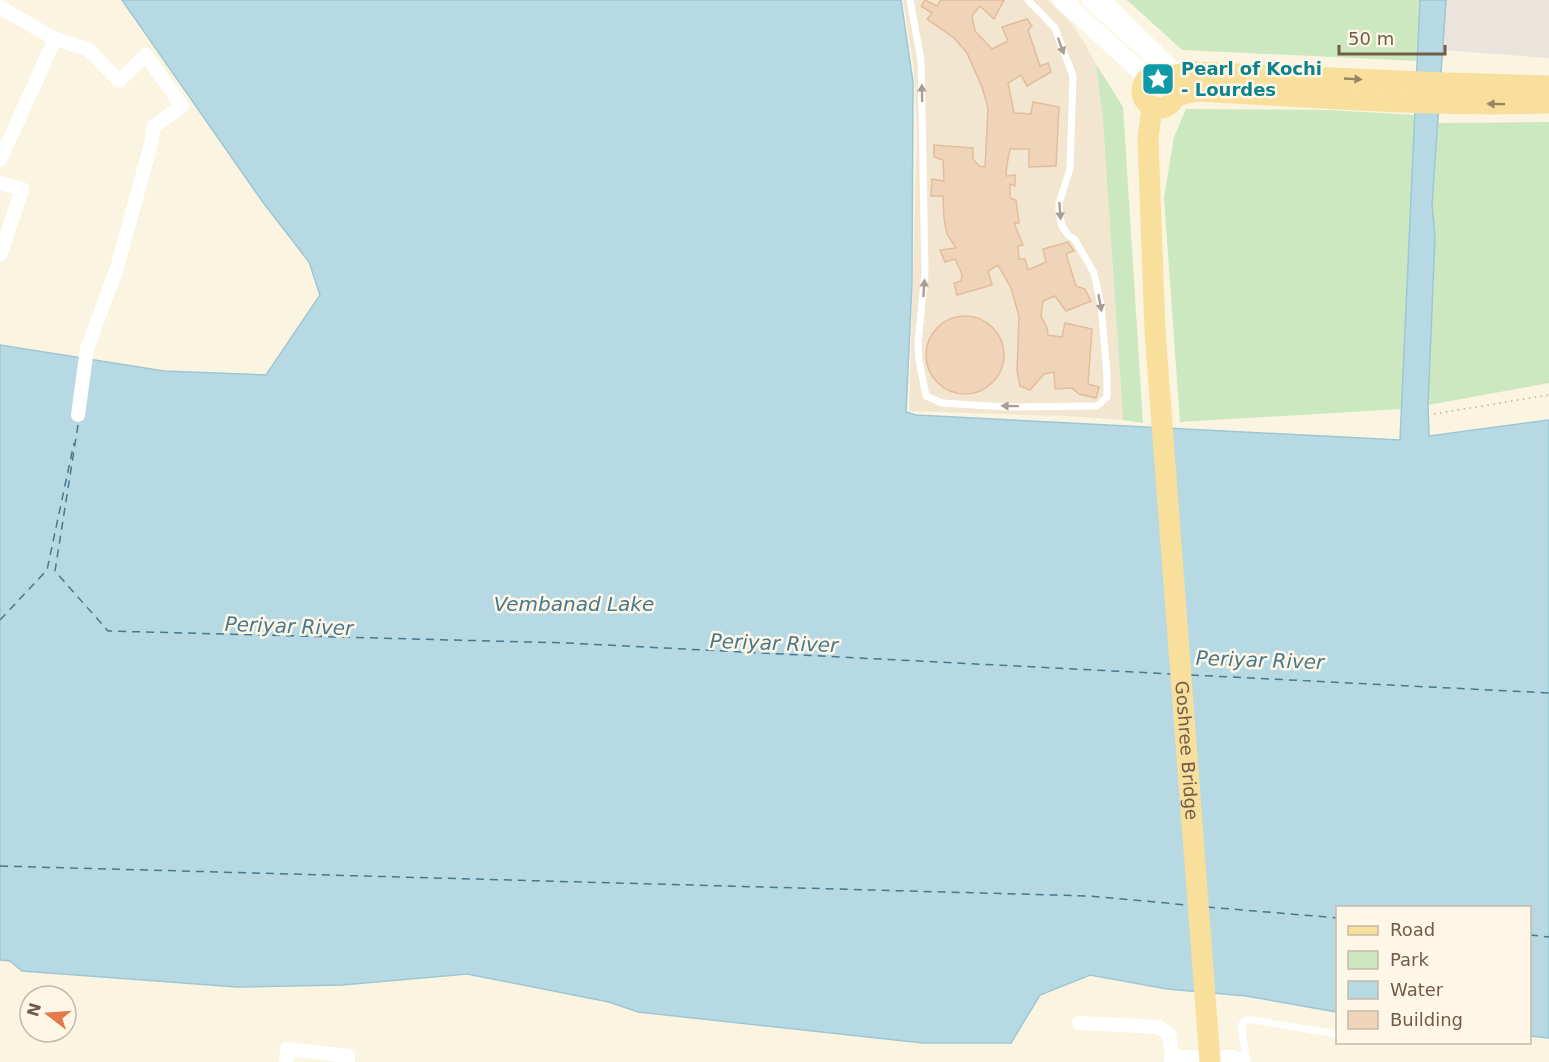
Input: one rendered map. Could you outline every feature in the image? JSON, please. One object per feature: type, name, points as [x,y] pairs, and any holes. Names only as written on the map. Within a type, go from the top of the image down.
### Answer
[{"type":"main road","points":[[1062,0],[1163,84]]},
{"type":"main road","points":[[1091,0],[1163,84]]},
{"type":"main road","points":[[1163,84],[1193,72],[1406,92],[1444,93],[1549,86]]},
{"type":"main road","name":"Goshree Bridge","points":[[1163,84],[1148,139],[1155,331],[1210,1062]]},
{"type":"main road","points":[[1444,93],[1506,105],[1549,103]]},
{"type":"main road","points":[[1173,1061],[1232,1059],[1240,1062]]},
{"type":"street","points":[[0,7],[55,39],[88,49],[119,81],[146,55],[182,106],[153,128],[152,140],[117,268],[87,349],[78,415]]},
{"type":"street","points":[[0,160],[55,39]]},
{"type":"street","points":[[0,183],[22,189],[0,255]]},
{"type":"street","points":[[1079,1023],[1159,1028],[1169,1034],[1173,1061]]},
{"type":"street","points":[[286,1062],[287,1049],[348,1056],[348,1062]]},
{"type":"lane","points":[[910,0],[921,60],[925,272],[918,343],[926,396],[942,403],[1006,407],[1097,406],[1107,397],[1101,305],[1094,273],[1075,240],[1062,226],[1059,212],[1059,203],[1070,168],[1073,76],[1055,28],[1028,0]]},
{"type":"lane","points":[[1109,0],[1163,84]]},
{"type":"lane","points":[[1247,1062],[1241,1026],[1245,1020],[1336,1034]]},
{"type":"path","points":[[1434,414],[1549,395]]},
{"type":"shaded area","points":[[903,0],[1048,0],[1071,23],[1096,64],[1103,121],[1123,420],[909,411],[917,133],[914,70]]},
{"type":"shaded area","points":[[1446,0],[1549,0],[1549,58],[1442,50]]},
{"type":"green space","points":[[1127,0],[1420,0],[1418,61],[1182,50]]},
{"type":"green space","points":[[1096,64],[1123,107],[1143,423],[1123,420],[1103,121]]},
{"type":"green space","points":[[1186,109],[1330,110],[1415,115],[1402,409],[1180,422],[1164,198],[1174,137]]},
{"type":"green space","points":[[1549,122],[1549,383],[1428,405],[1435,237],[1432,205],[1438,123]]},
{"type":"water","name":"Vembanad Lake","points":[[122,0],[901,0],[913,82],[912,283],[906,412],[916,415],[1400,440],[1420,0],[1446,0],[1432,205],[1435,237],[1428,405],[1429,436],[1549,420],[1549,1038],[1531,1036],[1531,906],[1336,906],[1336,1012],[1246,996],[1167,989],[1090,975],[1040,995],[1011,1043],[923,1043],[638,1012],[609,1002],[467,974],[342,985],[237,987],[22,971],[10,961],[0,960],[0,345],[164,371],[266,375],[320,295],[309,262],[262,201]]},
{"type":"building","points":[[925,0],[937,6],[941,0],[1004,0],[994,19],[980,6],[972,16],[975,31],[992,49],[1008,41],[1002,27],[1027,19],[1032,26],[1028,30],[1040,66],[1048,63],[1051,72],[1027,86],[1021,75],[1008,83],[1014,113],[1031,114],[1033,102],[1059,107],[1056,166],[1029,167],[1029,149],[1010,149],[1006,176],[1015,175],[1015,186],[1010,184],[1010,198],[1016,200],[1019,223],[1014,223],[1023,245],[1018,246],[1019,259],[1025,259],[1028,270],[1046,262],[1043,249],[1068,242],[1074,251],[1066,254],[1076,286],[1085,289],[1091,301],[1066,311],[1055,296],[1043,301],[1041,316],[1048,335],[1062,337],[1065,323],[1092,329],[1088,384],[1099,387],[1096,398],[1079,394],[1072,388],[1055,389],[1054,372],[1044,374],[1030,390],[1020,386],[1017,371],[1019,316],[1011,288],[998,265],[988,271],[992,285],[957,295],[954,283],[961,281],[962,274],[955,259],[945,262],[940,250],[956,248],[947,234],[943,196],[931,196],[932,179],[944,181],[943,160],[934,157],[934,145],[973,148],[973,159],[979,166],[985,167],[988,108],[982,87],[967,53],[954,38],[927,19],[932,13],[921,6]]},
{"type":"building","points":[[965,316],[980,319],[993,327],[1001,340],[1004,355],[1001,370],[993,383],[980,391],[965,394],[950,391],[937,383],[929,370],[926,355],[929,340],[937,327],[950,319]]},
{"type":"ferry route","points":[[78,425],[55,571],[108,631],[567,643],[1172,674]]},
{"type":"ferry route","points":[[0,620],[47,570],[74,443]]},
{"type":"ferry route","points":[[1191,675],[1549,693]]},
{"type":"ferry route","points":[[0,866],[1090,896],[1187,905]]},
{"type":"ferry route","points":[[1207,907],[1336,918]]},
{"type":"ferry route","points":[[1531,935],[1549,937]]},
{"type":"place","name":"Pearl of Kochi - Lourdes","points":[[1158,79]]},
{"type":"water label","name":"Periyar River","points":[[289,626]]},
{"type":"water label","name":"Periyar River","points":[[774,643]]},
{"type":"water label","name":"Periyar River","points":[[1260,660]]}]
